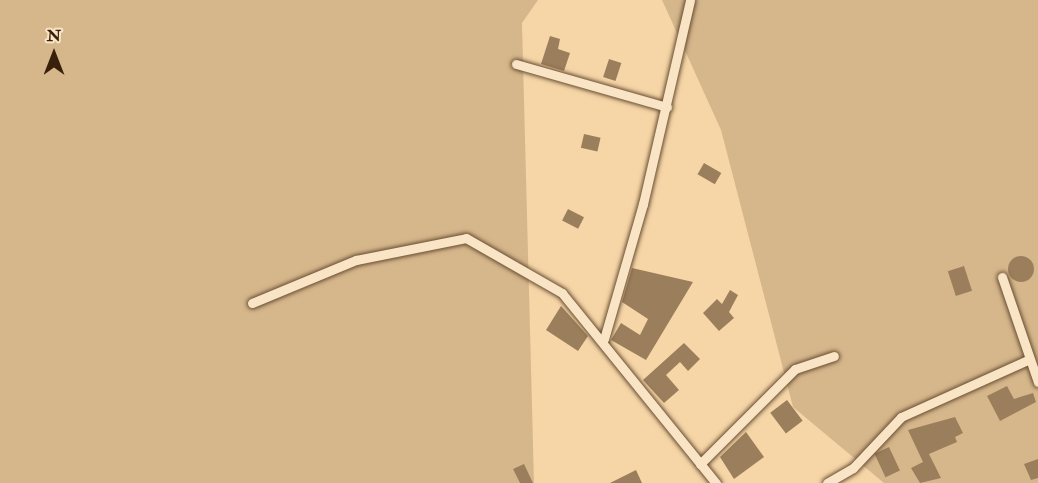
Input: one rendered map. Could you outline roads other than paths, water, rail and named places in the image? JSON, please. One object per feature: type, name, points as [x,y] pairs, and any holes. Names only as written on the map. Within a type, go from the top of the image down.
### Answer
[{"type":"street","points":[[604,339],[667,107],[690,0]]},
{"type":"street","points":[[516,64],[667,107]]},
{"type":"street","points":[[252,303],[356,260],[466,238],[562,293],[604,339],[716,483]]},
{"type":"street","points":[[1002,277],[1038,382]]},
{"type":"street","points":[[700,464],[795,369],[834,356]]},
{"type":"street","points":[[827,483],[853,468],[901,417],[1030,358]]}]
